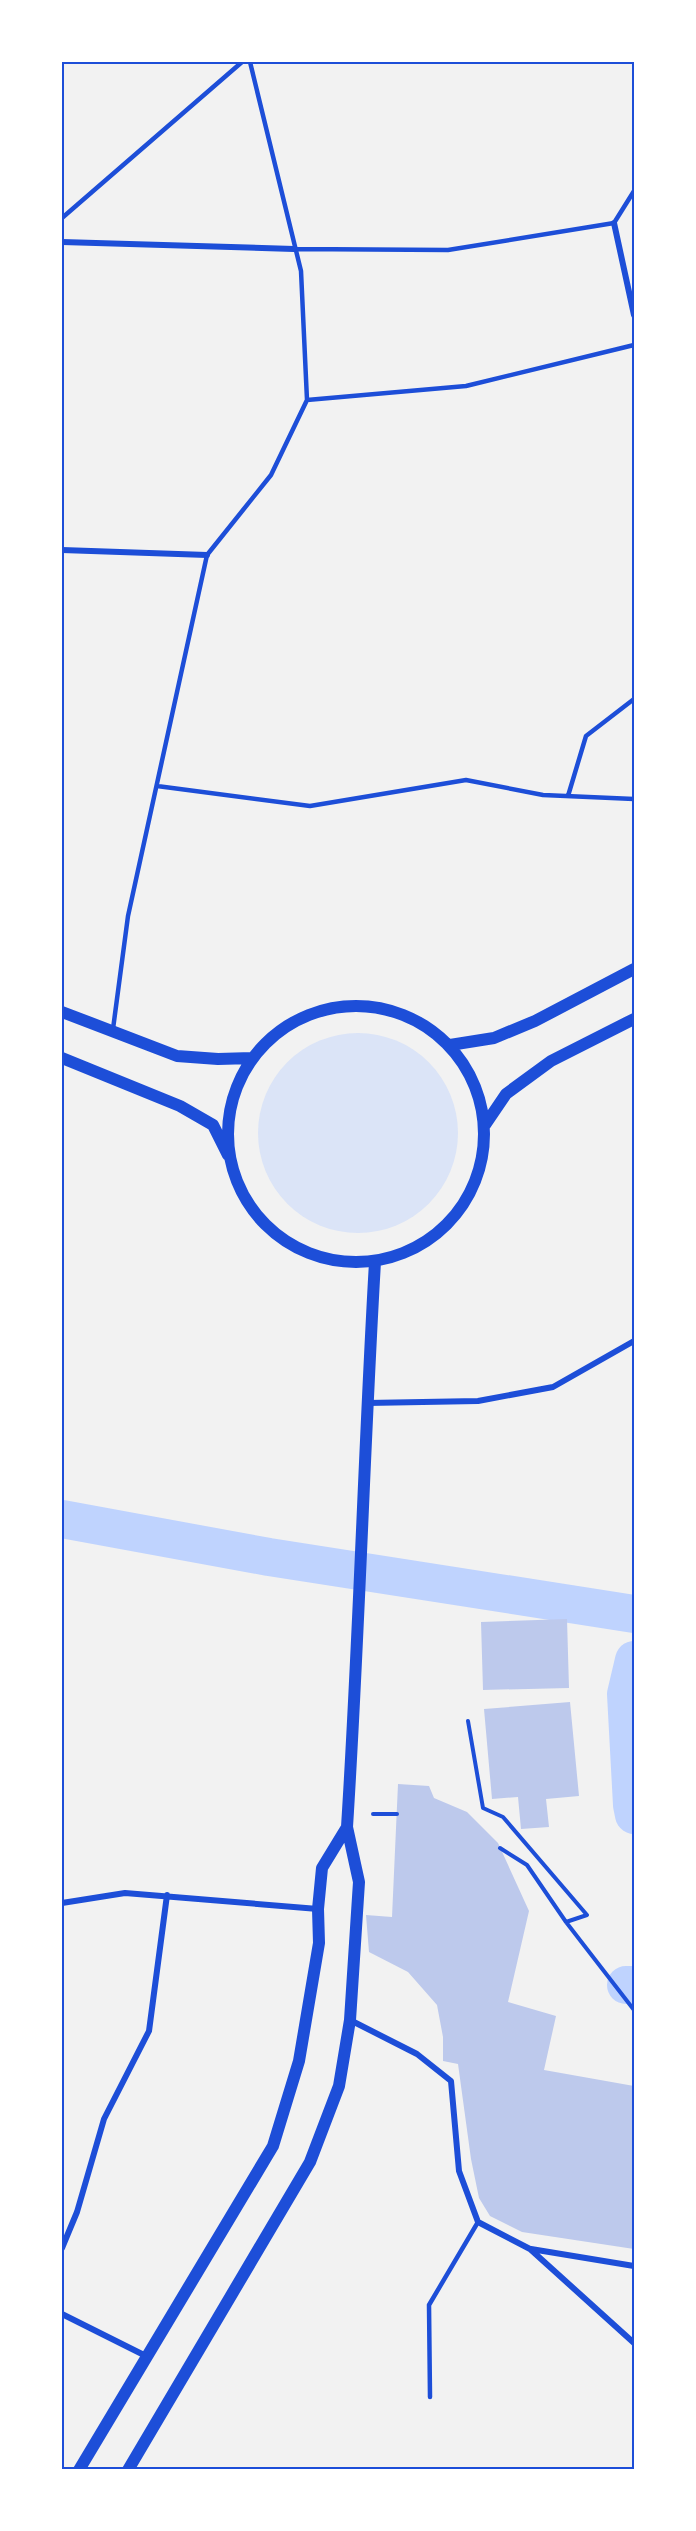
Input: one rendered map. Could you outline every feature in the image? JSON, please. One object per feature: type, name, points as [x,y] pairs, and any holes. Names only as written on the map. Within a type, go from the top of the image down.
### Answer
[{"type":"main road","points":[[450,1045],[494,1038],[535,1021],[634,969]]},
{"type":"main road","points":[[62,1058],[180,1106],[213,1125],[231,1161],[244,1197],[268,1227],[299,1250],[336,1261],[375,1262],[411,1251],[443,1229],[467,1200],[481,1164],[485,1125],[474,1082],[450,1045],[419,1021],[381,1007],[342,1005],[307,1014],[277,1032],[252,1058],[236,1090],[228,1125],[231,1161]]},
{"type":"main road","points":[[62,1012],[177,1056],[218,1059],[252,1058]]},
{"type":"main road","points":[[485,1125],[506,1094],[551,1061],[634,1019]]},
{"type":"main road","points":[[128,2469],[310,2162],[339,2086],[350,2020],[359,1882],[347,1827],[375,1262]]},
{"type":"main road","points":[[80,2469],[273,2146],[298,2061],[319,1943],[318,1909],[322,1868],[347,1827]]},
{"type":"street","points":[[614,223],[634,315]]},
{"type":"street","points":[[62,242],[294,249]]},
{"type":"street","points":[[62,550],[207,555]]},
{"type":"street","points":[[367,1403],[478,1401],[553,1387],[634,1341]]},
{"type":"street","points":[[62,1903],[125,1893],[318,1909]]},
{"type":"street","points":[[62,2248],[77,2212],[104,2119],[149,2031],[166,1895]]},
{"type":"street","points":[[350,2020],[417,2054],[451,2081],[459,2170],[478,2222],[530,2249],[634,2343]]},
{"type":"street","points":[[530,2249],[634,2266]]},
{"type":"street","points":[[62,2314],[146,2356]]},
{"type":"lane","points":[[62,218],[242,62]]},
{"type":"lane","points":[[112,1031],[128,916],[207,555],[271,475],[307,400],[301,271],[250,62]]},
{"type":"lane","points":[[294,249],[448,250],[614,223],[634,191]]},
{"type":"lane","points":[[307,400],[466,386],[634,345]]},
{"type":"lane","points":[[568,796],[586,736],[634,699]]},
{"type":"lane","points":[[157,786],[310,806],[466,780],[543,795],[634,799]]},
{"type":"lane","points":[[430,2397],[429,2305],[478,2222]]},
{"type":"path","points":[[468,1721],[483,1808],[503,1816],[587,1915],[566,1922]]},
{"type":"path","points":[[500,1848],[527,1865],[566,1922],[634,2010]]},
{"type":"shaded area","points":[[348,1033],[368,1033],[405,1044],[422,1055],[436,1069],[451,1095],[458,1123],[454,1162],[447,1180],[436,1197],[422,1211],[405,1222],[387,1229],[368,1233],[348,1233],[311,1222],[294,1211],[280,1197],[269,1180],[262,1162],[258,1143],[258,1123],[269,1086],[280,1069],[294,1055],[311,1044],[329,1037]]},
{"type":"building","points":[[567,1619],[569,1688],[483,1690],[481,1622]]},
{"type":"building","points":[[570,1702],[579,1796],[546,1799],[549,1827],[521,1829],[518,1797],[492,1799],[484,1709]]},
{"type":"building","points":[[398,1784],[429,1786],[434,1798],[467,1812],[498,1843],[529,1911],[508,2002],[556,2016],[544,2070],[634,2086],[634,2249],[522,2232],[490,2216],[479,2198],[471,2159],[458,2064],[443,2061],[443,2037],[437,2005],[408,1972],[369,1952],[366,1915],[392,1917]]},
{"type":"waterway","points":[[62,1519],[269,1557],[634,1614]]},
{"type":"waterway","points":[[634,1660],[626,1694],[634,1815]]},
{"type":"waterway","points":[[626,1985],[634,1985]]}]
